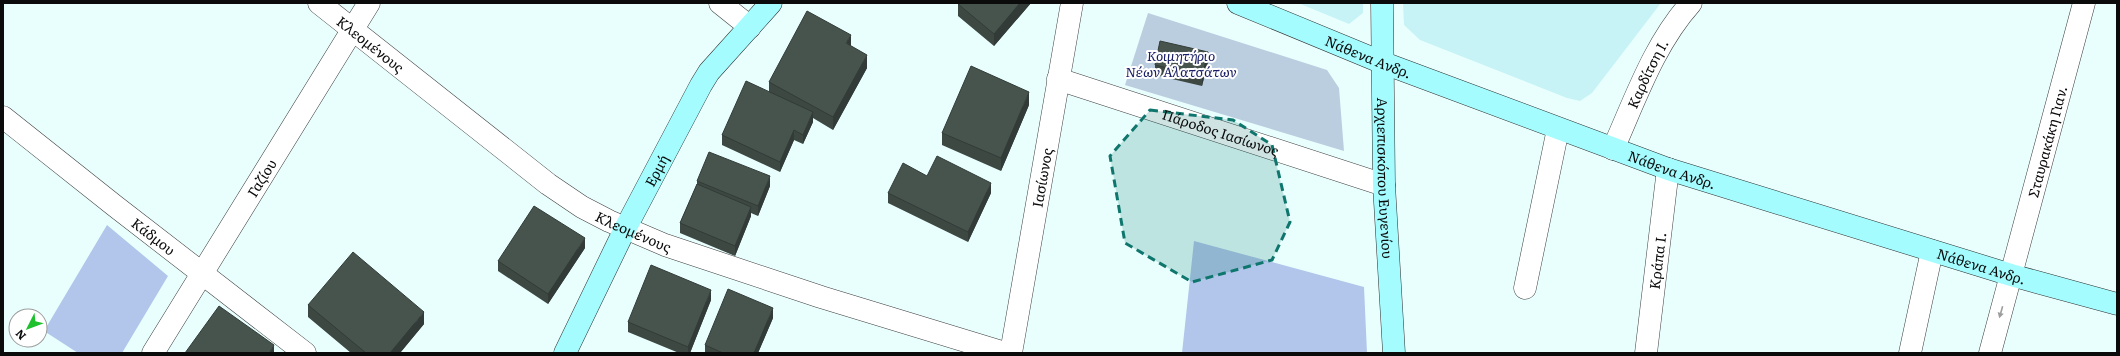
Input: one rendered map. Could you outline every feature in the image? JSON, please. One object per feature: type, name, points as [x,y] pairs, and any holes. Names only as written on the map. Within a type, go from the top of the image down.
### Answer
[{"type":"street","name":"Κλεομένους","points":[[319,3],[548,184],[582,207],[625,229],[665,245],[821,297],[1005,353]]},
{"type":"street","name":"Γαζίου","points":[[153,353],[369,3]]},
{"type":"street","points":[[720,3],[750,27]]},
{"type":"street","name":"Ερμή","points":[[565,353],[625,229],[701,84],[771,3]]},
{"type":"street","name":"Ιασίωνος","points":[[1011,353],[1072,3]]},
{"type":"street","name":"Νάθενα Ανδρ.","points":[[1238,3],[1381,62],[1613,150],[1668,169],[2011,275],[2117,304]]},
{"type":"street","name":"Αρχιεπισκόπου Ευγενίου","points":[[1382,3],[1381,62],[1384,185],[1394,353]]},
{"type":"street","name":"Καρδίτση Ι.","points":[[1613,150],[1658,52],[1677,20],[1691,3]]},
{"type":"street","name":"Σταυρακάκη Γιαν.","points":[[1990,353],[2079,5]]},
{"type":"street","name":"Πάροδος Ιασίωνος","points":[[1058,79],[1384,185]]},
{"type":"street","name":"Κάδμου","points":[[3,117],[305,353]]},
{"type":"street","points":[[1525,288],[1558,129]]},
{"type":"street","name":"Κράπα Ι.","points":[[1646,353],[1668,169]]},
{"type":"street","points":[[1910,353],[1932,251]]},
{"type":"highlighted area","points":[[1150,110],[1233,120],[1272,145],[1290,222],[1272,260],[1192,282],[1125,243],[1110,156]]},
{"type":"shaded area","points":[[1298,3],[1363,3],[1363,13],[1349,24]]},
{"type":"shaded area","points":[[1403,3],[1661,3],[1592,93],[1580,101],[1567,98],[1420,40],[1404,25]]},
{"type":"shaded area","points":[[107,225],[168,276],[122,353],[78,353],[48,334],[48,324]]},
{"type":"shaded area","points":[[1194,241],[1364,287],[1367,353],[1182,353]]},
{"type":"green space","name":"Κοιμητήριο Νέων Αλατσάτων","points":[[1148,13],[1327,70],[1339,88],[1344,151],[1125,85]]},
{"type":"building","points":[[1020,3],[994,34],[958,4]]},
{"type":"building","points":[[807,11],[851,35],[846,43],[867,55],[833,117],[769,82]]},
{"type":"building","points":[[1160,41],[1208,52],[1202,76],[1155,65]]},
{"type":"building","points":[[971,66],[1029,92],[1001,158],[942,133]]},
{"type":"building","points":[[746,81],[813,112],[803,135],[794,130],[780,162],[722,135]]},
{"type":"building","points":[[709,152],[770,176],[758,206],[697,181]]},
{"type":"building","points":[[937,156],[991,183],[968,232],[888,193],[903,163],[927,176]]},
{"type":"building","points":[[697,184],[751,207],[735,246],[680,223]]},
{"type":"building","points":[[534,206],[585,238],[548,294],[498,261]]},
{"type":"building","points":[[353,252],[424,312],[390,353],[366,353],[308,305]]},
{"type":"building","points":[[651,265],[711,290],[688,347],[628,322]]},
{"type":"building","points":[[728,289],[773,308],[754,353],[723,353],[705,345]]},
{"type":"building","points":[[219,306],[274,345],[269,353],[185,353]]}]
